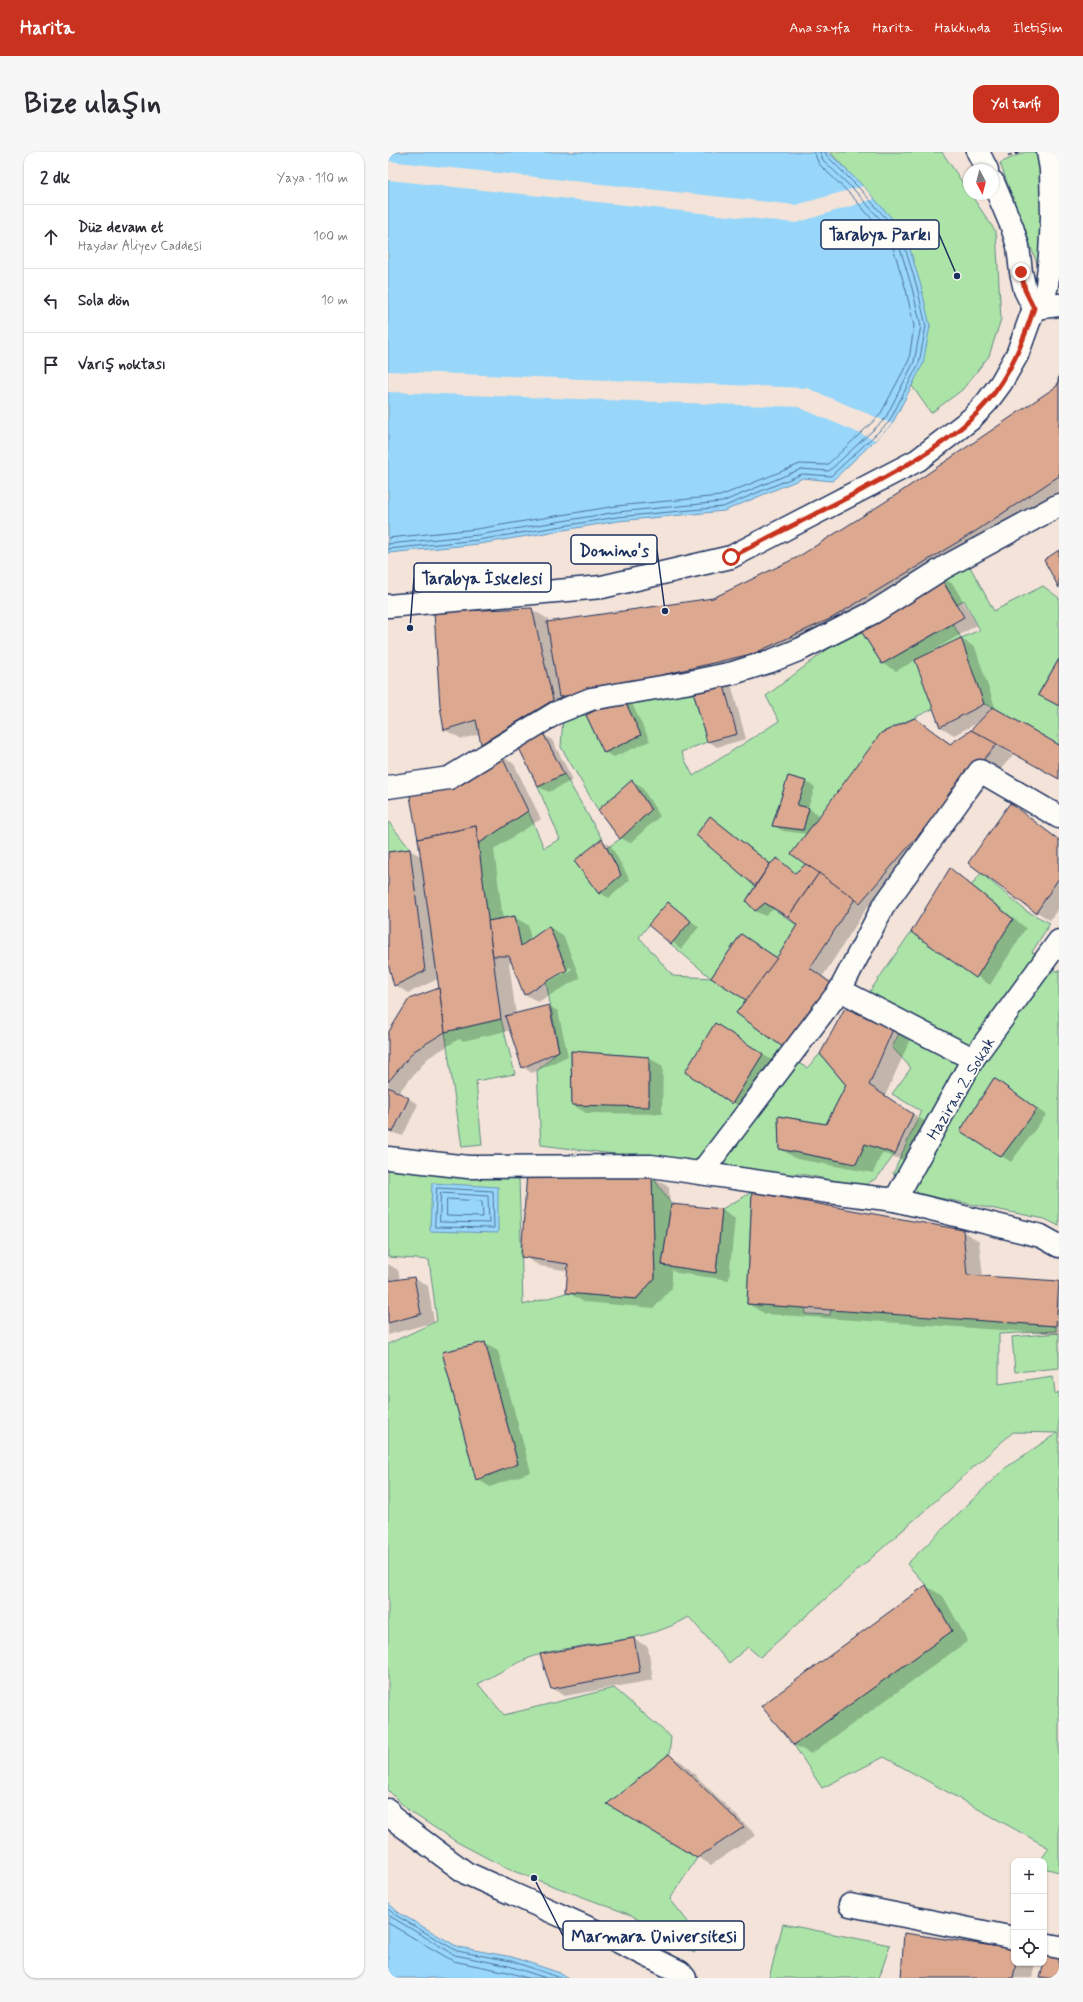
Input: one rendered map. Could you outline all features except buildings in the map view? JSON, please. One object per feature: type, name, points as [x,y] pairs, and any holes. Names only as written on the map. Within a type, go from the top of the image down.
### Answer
[{"type":"street","points":[[978,152],[984,164]]},
{"type":"street","points":[[388,606],[602,587],[731,557],[918,460],[971,419],[1001,383],[1017,355],[1034,308],[1044,297],[1047,285],[1050,256],[1051,183],[1048,152]]},
{"type":"street","points":[[999,196],[1018,246],[1025,290],[1034,308]]},
{"type":"street","points":[[1034,308],[1059,305]]},
{"type":"street","points":[[388,786],[449,778],[556,713],[591,699],[733,673],[802,649],[874,612],[945,567],[1059,505]]},
{"type":"street","points":[[701,1173],[840,990],[883,907],[980,771],[1059,818]]},
{"type":"street","name":"Haziran 2. Sokak","points":[[895,1200],[973,1059],[1059,941]]},
{"type":"street","points":[[840,990],[973,1059]]},
{"type":"street","points":[[388,1158],[468,1168],[651,1166],[828,1192],[895,1200],[1040,1236],[1059,1246]]},
{"type":"street","points":[[388,1810],[396,1821],[466,1873],[613,1939],[680,1972],[685,1978]]},
{"type":"street","points":[[850,1905],[1011,1937]]},
{"type":"street","points":[[1047,1945],[1059,1947]]},
{"type":"green space","points":[[830,152],[942,152],[963,183],[963,200],[974,200],[996,232],[1001,319],[989,356],[962,390],[931,413],[912,386],[930,326],[905,233]]},
{"type":"green space","points":[[1025,152],[1041,152],[1042,277],[1000,163]]},
{"type":"green space","points":[[967,561],[994,611],[1043,586],[1059,598],[1059,659],[1038,694],[1059,706],[1059,745],[993,707],[984,704],[961,639],[933,709],[881,733],[806,864],[795,873],[777,858],[770,864],[710,816],[696,835],[755,886],[746,901],[755,911],[765,903],[797,925],[777,958],[741,934],[711,978],[746,1000],[736,1013],[787,1050],[784,1055],[807,1068],[820,1054],[846,1085],[826,1124],[778,1116],[779,1149],[856,1164],[865,1144],[895,1154],[877,1178],[863,1186],[801,1174],[738,1175],[614,1154],[541,1145],[537,1071],[559,1050],[546,982],[567,970],[549,926],[521,946],[514,916],[488,921],[478,844],[528,811],[544,848],[560,839],[538,787],[564,774],[602,839],[574,861],[599,894],[621,875],[607,848],[620,839],[651,810],[632,780],[598,810],[561,747],[563,718],[586,715],[604,753],[641,735],[624,700],[693,691],[707,742],[681,752],[693,776],[779,721],[766,696],[858,626],[882,664],[953,624],[961,638],[980,630],[964,600],[957,604],[939,575]],"holes":[[[788,776],[806,781],[797,805],[809,808],[803,830],[772,826]],[[668,902],[691,921],[671,944],[711,978],[673,976],[639,937]],[[715,1023],[763,1054],[732,1104],[685,1072]],[[571,1051],[649,1057],[649,1106],[572,1105]]]},
{"type":"green space","points":[[388,821],[410,849],[388,852]]},
{"type":"green space","points":[[981,873],[1026,911],[1050,923],[1032,952],[1057,972],[1059,969],[1059,1226],[1045,1219],[920,1194],[893,1174],[921,1111],[892,1094],[911,1068],[892,1047],[907,1019],[868,994],[911,932],[976,978],[1013,919],[971,886]],"holes":[[[994,1078],[1037,1109],[1001,1157],[960,1131]]]},
{"type":"green space","points":[[501,1019],[515,1074],[476,1081],[482,1145],[462,1147],[445,1032]]},
{"type":"green space","points":[[388,1164],[501,1174],[519,1179],[523,1305],[566,1293],[637,1299],[655,1278],[652,1176],[671,1204],[662,1265],[716,1273],[722,1209],[752,1192],[747,1304],[806,1308],[805,1314],[830,1315],[831,1309],[1056,1326],[1056,1331],[999,1334],[999,1384],[1053,1376],[1055,1394],[1059,1392],[1059,1872],[1047,1869],[1047,1858],[1042,1858],[1049,1848],[884,1757],[822,1788],[794,1745],[952,1631],[926,1585],[907,1564],[1004,1469],[1057,1433],[1013,1432],[760,1657],[748,1647],[729,1663],[689,1617],[671,1626],[635,1637],[534,1656],[478,1684],[504,1715],[614,1688],[671,1737],[669,1754],[608,1804],[697,1858],[670,1899],[704,1942],[694,1953],[631,1915],[508,1869],[457,1842],[409,1811],[388,1790],[388,1344],[437,1321],[429,1260],[388,1257]],"holes":[[[485,1342],[518,1464],[476,1480],[442,1352]]]},
{"type":"green space","points":[[1059,1333],[1059,1368],[1015,1372],[1012,1337]]},
{"type":"green space","points":[[783,1924],[890,1945],[879,1978],[769,1978]]},
{"type":"water","points":[[388,152],[828,152],[863,186],[905,233],[921,286],[930,326],[923,364],[892,424],[832,481],[803,478],[724,511],[618,521],[479,544],[388,553]]},
{"type":"water","points":[[432,1183],[498,1187],[498,1233],[430,1231]]},
{"type":"water","points":[[388,1903],[399,1913],[458,1947],[512,1957],[563,1974],[568,1978],[388,1978]]},
{"type":"pier","points":[[388,161],[796,205],[863,186],[874,199],[796,223],[388,180]]},
{"type":"pier","points":[[388,371],[807,388],[892,424],[875,440],[798,407],[388,392]]},
{"type":"place","name":"Tarabya Parkı","points":[[957,276]]},
{"type":"place","name":"Domino's","points":[[665,611]]},
{"type":"place","name":"Tarabya İskelesi","points":[[410,628]]},
{"type":"place","name":"Marmara Üniversitesi","points":[[534,1878]]},
{"type":"route","points":[[731,557],[918,460],[971,419],[987,402],[1001,383],[1017,355],[1028,328],[1034,308],[1025,290],[1021,272]]}]
